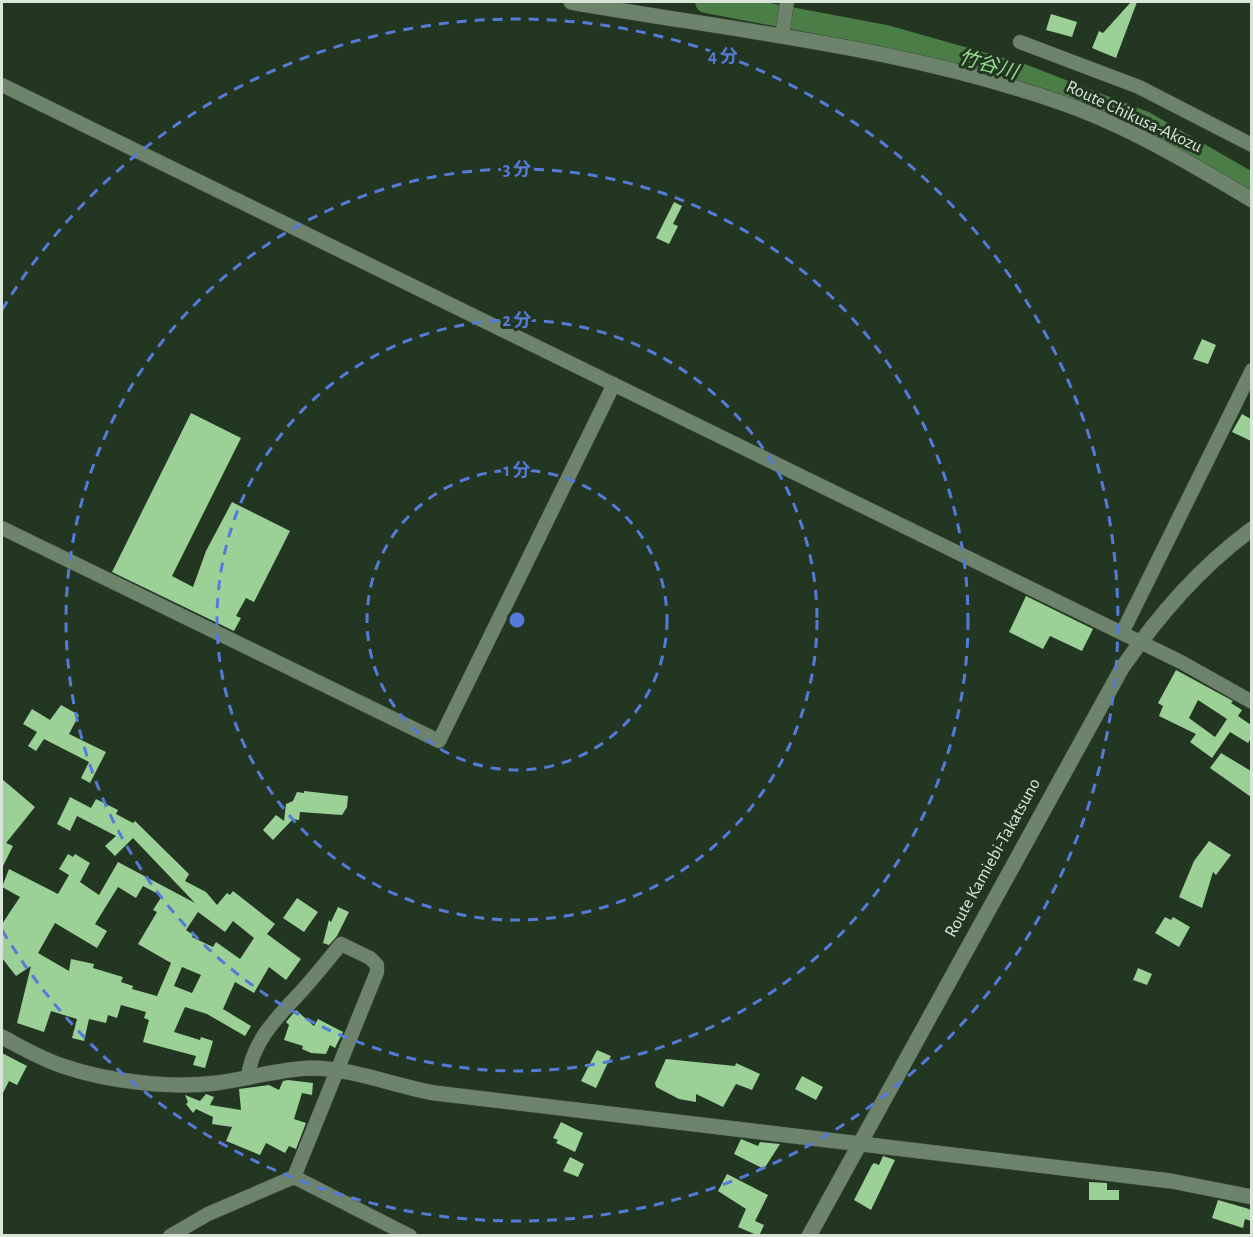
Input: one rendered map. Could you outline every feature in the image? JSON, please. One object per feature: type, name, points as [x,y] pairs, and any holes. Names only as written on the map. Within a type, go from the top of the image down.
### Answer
[{"type":"main road","name":"Route Chikusa-Akozu","points":[[570,2],[901,57],[1064,104],[1175,156],[1251,200]]},
{"type":"main road","name":"Route Kamiebi-Takatsuno","points":[[809,1236],[1096,711],[1140,642],[1178,593],[1203,568],[1251,529]]},
{"type":"main road","points":[[2,1036],[64,1067],[114,1078],[184,1085],[248,1078],[286,1070],[336,1069],[394,1086],[435,1093],[1171,1181],[1251,1197]]},
{"type":"street","points":[[782,36],[787,2]]},
{"type":"street","points":[[1020,42],[1139,87],[1251,146]]},
{"type":"street","points":[[2,85],[1181,662],[1251,702]]},
{"type":"street","points":[[1122,633],[1251,370]]},
{"type":"street","points":[[2,528],[439,741],[614,384]]},
{"type":"street","points":[[170,1236],[208,1214],[294,1177],[377,972],[377,965],[370,958],[341,944],[278,1015],[259,1044],[249,1065],[248,1078]]},
{"type":"street","points":[[294,1177],[410,1236]]},
{"type":"building","points":[[1131,2],[1137,2],[1116,58],[1092,48],[1099,31],[1103,33]]},
{"type":"building","points":[[1051,14],[1077,22],[1072,37],[1046,30]]},
{"type":"building","points":[[674,202],[682,206],[673,224],[678,226],[669,244],[656,238]]},
{"type":"building","points":[[1202,339],[1216,345],[1208,364],[1193,359]]},
{"type":"building","points":[[191,413],[241,438],[172,576],[193,587],[206,551],[232,502],[290,531],[254,602],[246,598],[236,616],[241,618],[234,631],[112,572]]},
{"type":"building","points":[[1242,414],[1251,419],[1251,441],[1232,432]]},
{"type":"building","points":[[1026,596],[1093,629],[1082,651],[1050,636],[1043,649],[1009,632]]},
{"type":"building","points":[[1176,670],[1233,701],[1231,703],[1242,710],[1238,716],[1251,725],[1251,738],[1248,743],[1230,732],[1212,758],[1190,742],[1196,734],[1159,716],[1163,706],[1158,703]],"holes":[[[1198,700],[1227,719],[1215,737],[1189,718]]]},
{"type":"building","points":[[61,705],[79,715],[69,734],[106,752],[90,783],[81,778],[89,762],[44,739],[36,751],[28,746],[37,732],[23,724],[32,709],[50,720]]},
{"type":"building","points":[[1221,753],[1251,771],[1251,797],[1210,768]]},
{"type":"building","points":[[2,779],[35,807],[6,843],[13,846],[2,868]]},
{"type":"building","points":[[304,791],[348,796],[347,807],[342,815],[300,812],[299,820],[293,819],[273,840],[263,830],[276,815],[284,821],[286,804],[293,801],[297,792],[304,793]]},
{"type":"building","points":[[70,797],[91,808],[96,799],[118,810],[116,814],[133,823],[135,821],[189,874],[185,881],[206,892],[217,905],[227,893],[230,895],[233,891],[275,924],[267,934],[301,959],[286,980],[269,967],[254,993],[235,982],[223,1009],[251,1026],[245,1036],[207,1014],[185,1007],[174,1032],[200,1040],[201,1037],[213,1041],[205,1068],[193,1065],[196,1056],[143,1042],[149,1020],[144,1018],[146,1012],[121,1005],[117,1018],[108,1015],[106,1023],[89,1019],[84,1041],[72,1038],[77,1019],[51,1011],[44,1032],[17,1023],[31,966],[16,976],[2,958],[2,924],[20,897],[2,887],[9,869],[58,894],[69,875],[59,869],[68,854],[73,857],[75,854],[90,863],[80,882],[99,895],[118,862],[195,903],[133,838],[115,856],[105,846],[116,836],[77,816],[70,831],[57,824]],"holes":[[[143,886],[162,896],[153,910],[157,912],[138,944],[171,963],[157,996],[132,989],[133,986],[121,982],[123,977],[93,968],[94,964],[71,959],[69,971],[38,953],[55,923],[97,948],[107,931],[95,924],[118,887],[136,898]],[[198,912],[225,932],[233,921],[254,938],[240,959],[216,942],[213,947],[192,937],[193,935],[186,930]],[[182,967],[201,975],[192,993],[174,986]]]},
{"type":"building","points":[[1209,841],[1231,855],[1216,875],[1213,872],[1202,908],[1179,897],[1194,861]]},
{"type":"building","points":[[297,898],[318,912],[304,932],[283,918]]},
{"type":"building","points":[[338,907],[349,912],[337,936],[329,945],[323,943],[329,920],[331,922]]},
{"type":"building","points":[[1165,917],[1171,920],[1173,917],[1190,927],[1179,947],[1155,933]]},
{"type":"building","points":[[1138,968],[1152,974],[1147,985],[1133,980]]},
{"type":"building","points":[[296,1010],[314,1026],[318,1019],[343,1032],[335,1048],[330,1045],[326,1054],[311,1053],[302,1049],[303,1046],[284,1040],[289,1025],[286,1022]]},
{"type":"building","points":[[597,1050],[611,1056],[596,1088],[581,1081]]},
{"type":"building","points":[[2,1053],[27,1066],[17,1085],[9,1081],[2,1095]]},
{"type":"building","points":[[666,1059],[735,1066],[736,1063],[760,1074],[752,1090],[736,1084],[723,1107],[696,1094],[696,1102],[679,1099],[656,1087],[655,1083]]},
{"type":"building","points":[[802,1076],[823,1087],[816,1100],[795,1089]]},
{"type":"building","points":[[283,1081],[313,1083],[312,1095],[302,1093],[294,1119],[306,1123],[296,1149],[289,1146],[285,1153],[266,1143],[260,1155],[226,1141],[232,1127],[212,1124],[213,1117],[196,1109],[193,1113],[186,1104],[188,1102],[185,1095],[200,1101],[206,1094],[214,1097],[210,1105],[241,1110],[239,1089],[269,1085],[279,1090]]},
{"type":"building","points":[[561,1122],[583,1133],[575,1152],[556,1143],[558,1140],[553,1138]]},
{"type":"building","points":[[741,1139],[758,1146],[760,1142],[780,1144],[764,1169],[734,1154]]},
{"type":"building","points":[[883,1156],[895,1160],[871,1210],[854,1200],[872,1165],[874,1163],[879,1165]]},
{"type":"building","points":[[570,1157],[584,1164],[578,1177],[563,1171]]},
{"type":"building","points":[[727,1174],[768,1195],[755,1221],[764,1225],[759,1236],[738,1227],[746,1209],[718,1191]]},
{"type":"building","points":[[1089,1182],[1107,1183],[1107,1190],[1119,1190],[1119,1200],[1089,1200]]},
{"type":"building","points":[[1218,1200],[1249,1209],[1251,1221],[1245,1219],[1243,1228],[1212,1218]]},
{"type":"waterway","name":"竹谷川","points":[[706,2],[886,36],[1020,74],[1144,122],[1252,184]]}]
